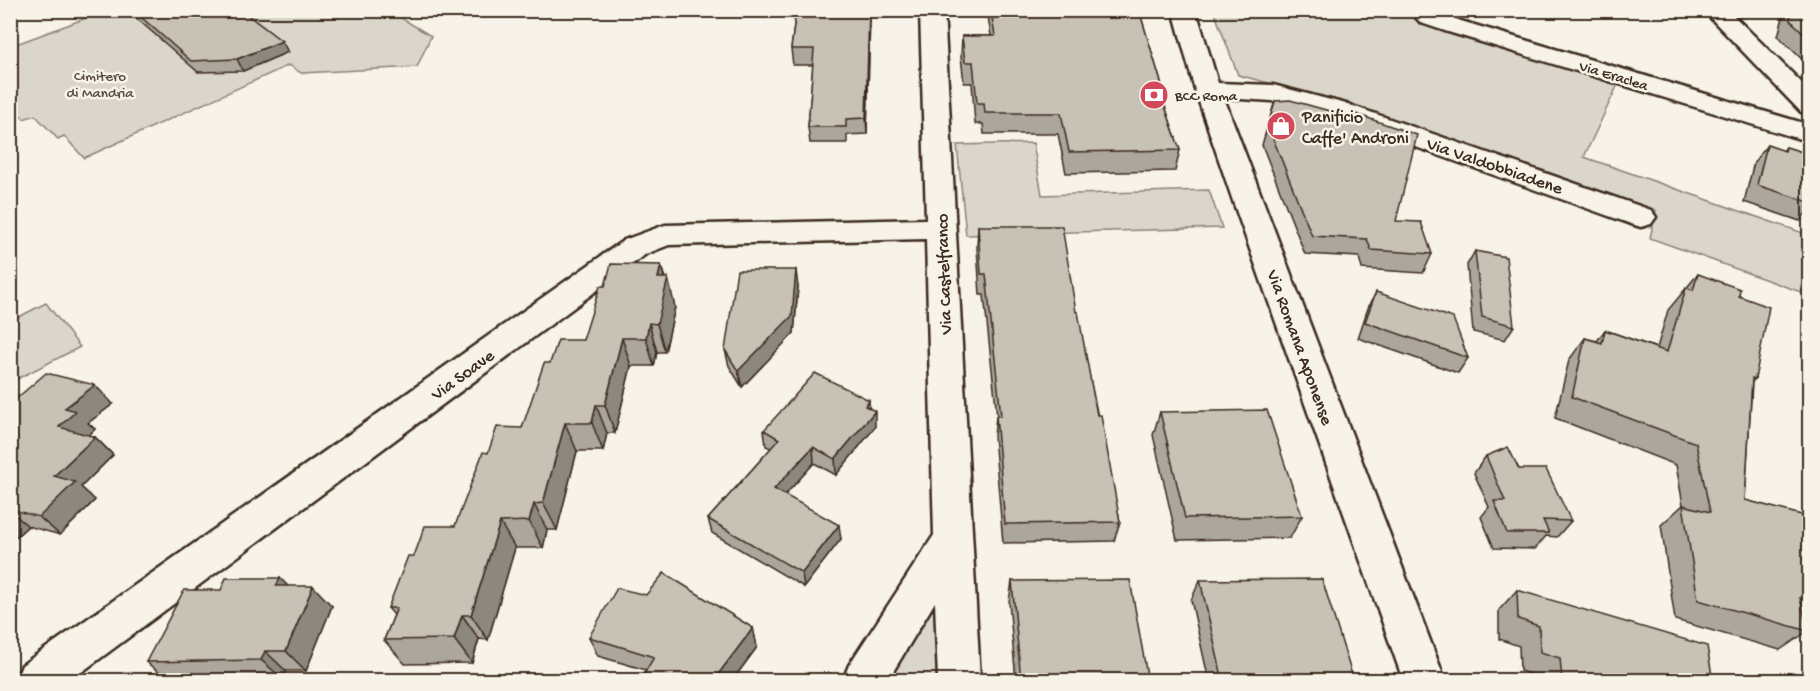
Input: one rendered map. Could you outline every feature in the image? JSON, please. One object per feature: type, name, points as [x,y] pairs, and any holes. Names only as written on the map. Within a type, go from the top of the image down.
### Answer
[{"type":"street","name":"Via Castelfranco","points":[[932,10],[959,681]]},
{"type":"street","name":"Via Romana Aponense","points":[[1184,10],[1208,90],[1424,681]]},
{"type":"street","name":"Via Eraclea","points":[[1420,10],[1429,18],[1454,26],[1809,134]]},
{"type":"street","points":[[1714,10],[1809,106]]},
{"type":"street","name":"Via Valdobbiadene","points":[[1208,90],[1273,93],[1341,111],[1641,217]]},
{"type":"street","name":"Via Soave","points":[[37,681],[635,247],[665,235],[942,230]]},
{"type":"street","points":[[864,681],[953,538]]},
{"type":"green space","name":"Cimitero di Mandria","points":[[105,11],[390,11],[431,36],[417,67],[301,73],[289,65],[84,158],[64,136],[58,139],[35,115],[24,119],[11,105],[11,94],[14,93],[11,88],[11,46]]},
{"type":"green space","points":[[1214,11],[1411,11],[1619,82],[1584,157],[1809,235],[1809,295],[1650,238],[1656,210],[1347,103],[1238,75]]},
{"type":"green space","points":[[1033,143],[1042,195],[1209,190],[1222,228],[966,235],[957,145]]},
{"type":"green space","points":[[46,303],[80,347],[11,382],[11,321]]},
{"type":"green space","points":[[953,538],[959,680],[864,680]]},
{"type":"building","points":[[133,10],[241,10],[282,41],[237,59],[191,61]]},
{"type":"building","points":[[796,10],[869,10],[866,118],[846,119],[846,127],[808,127],[814,49],[791,49]]},
{"type":"building","points":[[991,10],[1139,10],[1164,92],[1160,92],[1180,150],[1069,152],[1061,113],[985,113],[984,103],[977,103],[973,62],[965,62],[962,36],[995,36]]},
{"type":"building","points":[[1792,10],[1809,10],[1809,38],[1790,20]]},
{"type":"building","points":[[1290,100],[1355,118],[1356,114],[1417,135],[1396,221],[1421,222],[1432,254],[1371,250],[1367,239],[1312,236],[1268,126],[1275,101]]},
{"type":"building","points":[[1767,145],[1785,151],[1786,147],[1809,154],[1809,202],[1757,185]]},
{"type":"building","points":[[978,226],[1062,226],[1076,312],[1078,312],[1097,415],[1101,415],[1120,522],[1005,524],[996,416],[1001,416],[986,274],[981,274]]},
{"type":"building","points":[[1475,251],[1506,257],[1514,326],[1482,317]]},
{"type":"building","points":[[611,264],[661,265],[658,278],[668,278],[657,324],[649,323],[646,338],[622,338],[605,405],[596,405],[592,423],[565,423],[543,503],[534,504],[529,521],[500,522],[471,615],[462,615],[454,639],[384,640],[397,608],[388,608],[408,556],[414,556],[425,526],[455,526],[483,452],[488,453],[497,427],[522,428],[544,363],[550,363],[558,340],[583,340],[600,286],[605,286]]},
{"type":"building","points":[[737,270],[796,270],[792,316],[738,371],[725,350]]},
{"type":"building","points":[[1698,274],[1740,289],[1739,296],[1769,307],[1755,379],[1752,378],[1745,500],[1809,517],[1809,601],[1800,598],[1808,631],[1698,600],[1683,505],[1710,512],[1696,443],[1572,397],[1585,338],[1602,343],[1605,330],[1667,352],[1686,288],[1693,290]]},
{"type":"building","points":[[1376,292],[1453,318],[1468,358],[1365,322]]},
{"type":"building","points":[[46,373],[95,385],[65,408],[76,411],[59,427],[95,437],[54,476],[75,482],[39,517],[10,509],[10,404]]},
{"type":"building","points":[[815,373],[869,400],[865,406],[875,411],[835,459],[813,447],[774,489],[839,525],[802,573],[708,519],[779,439],[764,430]]},
{"type":"building","points":[[1267,410],[1302,516],[1185,518],[1160,412]]},
{"type":"building","points":[[1508,447],[1519,469],[1546,469],[1571,521],[1543,520],[1549,533],[1507,533],[1494,501],[1505,501],[1486,456]]},
{"type":"building","points":[[664,573],[753,628],[713,681],[640,681],[654,657],[589,637],[617,588],[646,595]]},
{"type":"building","points":[[226,578],[280,578],[276,586],[313,586],[286,651],[265,651],[261,660],[146,662],[184,590],[221,590]]},
{"type":"building","points":[[1322,579],[1354,681],[1223,681],[1200,580]]},
{"type":"building","points":[[1130,580],[1148,681],[1021,681],[1012,581]]},
{"type":"building","points":[[1517,590],[1707,646],[1713,681],[1562,681],[1560,658],[1540,652],[1539,626],[1518,619]]},
{"type":"place","name":"BCC Roma","points":[[1154,95]]},
{"type":"place","name":"Panificio Caffe' Androni","points":[[1281,126]]}]
